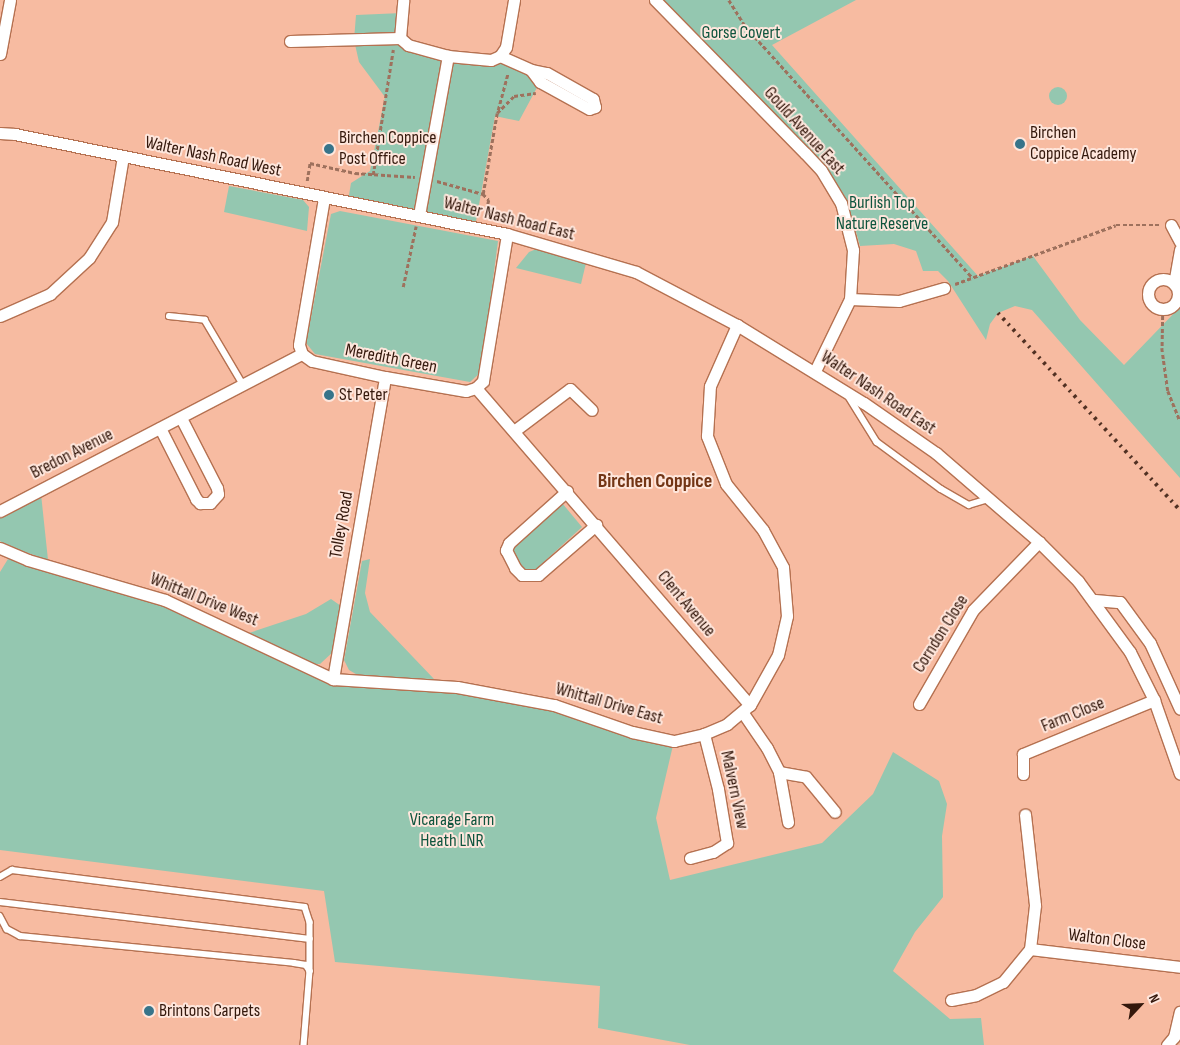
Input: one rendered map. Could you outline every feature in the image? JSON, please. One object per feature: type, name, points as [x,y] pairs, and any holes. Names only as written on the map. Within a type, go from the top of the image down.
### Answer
[{"type":"street","points":[[0,54],[10,0]]},
{"type":"street","points":[[397,38],[403,0]]},
{"type":"street","points":[[290,41],[397,38],[408,45],[448,56],[491,60],[500,56],[506,47],[514,0]]},
{"type":"street","name":"Gould Avenue East","points":[[655,0],[805,153],[834,191],[846,216],[852,241],[850,300],[815,371]]},
{"type":"street","points":[[418,215],[448,56]]},
{"type":"street","points":[[500,56],[531,70],[547,73],[593,99],[595,107],[589,109],[540,82],[531,70]]},
{"type":"street","name":"Walter Nash Road West","points":[[0,133],[15,134],[324,198],[418,215]]},
{"type":"street","points":[[0,316],[50,294],[89,258],[112,222],[123,156]]},
{"type":"street","points":[[302,354],[299,345],[324,198]]},
{"type":"street","name":"Walter Nash Road East","points":[[418,215],[507,234],[636,272],[738,325],[815,371],[936,453],[1039,542],[1095,600],[1130,652],[1154,700],[1178,754],[1180,774]]},
{"type":"street","points":[[1171,225],[1180,242]]},
{"type":"street","points":[[476,388],[483,381],[507,234]]},
{"type":"street","points":[[1177,290],[1160,280],[1149,289],[1151,302],[1163,309],[1175,302],[1177,290],[1180,250]]},
{"type":"street","points":[[850,300],[899,301],[944,288]]},
{"type":"street","points":[[738,325],[710,386],[707,436],[726,484],[763,530],[783,567],[787,616],[778,655],[746,709]]},
{"type":"street","name":"Meredith Green","points":[[302,354],[312,361],[385,377],[466,391],[476,388]]},
{"type":"street","name":"Bredon Avenue","points":[[0,511],[244,386],[302,354]]},
{"type":"street","name":"Tolley Road","points":[[333,679],[385,377]]},
{"type":"street","name":"Clent Avenue","points":[[476,388],[596,524],[746,709],[779,772],[788,822]]},
{"type":"street","points":[[514,431],[570,389],[592,410]]},
{"type":"street","points":[[160,428],[196,499],[200,503],[210,503],[215,499],[217,488],[180,418]]},
{"type":"street","points":[[567,491],[509,543],[506,550],[515,568],[522,575],[538,575],[596,524]]},
{"type":"street","name":"Corndon Close","points":[[919,704],[973,610],[1039,542]]},
{"type":"street","name":"Whittall Drive West","points":[[0,548],[28,560],[165,600],[333,679]]},
{"type":"street","points":[[1095,600],[1120,602],[1150,643],[1180,709]]},
{"type":"street","name":"Whittall Drive East","points":[[333,679],[457,687],[554,705],[632,732],[674,741],[704,734],[746,709]]},
{"type":"street","name":"Farm Close","points":[[1023,774],[1024,754],[1154,700]]},
{"type":"street","name":"Malvern View","points":[[690,858],[712,852],[727,843],[704,734]]},
{"type":"street","points":[[779,772],[806,778],[835,812]]},
{"type":"street","points":[[951,1000],[976,995],[1003,982],[1030,949],[1035,905],[1025,816]]},
{"type":"street","name":"Walton Close","points":[[1030,949],[1180,966]]},
{"type":"street","points":[[1167,1045],[1174,1037],[1180,1012]]},
{"type":"lane","points":[[170,316],[205,320],[244,386]]},
{"type":"lane","points":[[846,391],[877,442],[941,489],[969,505],[989,499]]},
{"type":"lane","points":[[0,876],[12,870],[306,908],[309,915],[310,971],[304,1045]]},
{"type":"lane","points":[[0,902],[310,939]]},
{"type":"lane","points":[[0,916],[7,929],[20,936],[294,963],[306,965],[310,971]]},
{"type":"path","points":[[729,0],[746,27],[973,278]]},
{"type":"path","points":[[373,174],[397,38]]},
{"type":"path","points":[[483,194],[497,113],[507,74],[511,69]]},
{"type":"path","points":[[497,113],[514,96],[543,92],[549,87]]},
{"type":"path","points":[[305,194],[310,163],[373,174],[425,178],[483,194],[489,200],[485,219]]},
{"type":"path","points":[[403,287],[418,215]]},
{"type":"path","points":[[944,288],[1116,225],[1171,225]]},
{"type":"path","points":[[1163,309],[1162,348],[1168,391],[1180,420]]},
{"type":"green space","name":"Gorse Covert","points":[[661,0],[856,0],[772,45],[978,276],[1033,256],[1080,320],[1124,365],[1180,307],[1180,478],[1032,310],[1015,306],[998,313],[990,324],[986,340],[948,281],[938,271],[923,271],[916,251],[894,244],[860,246],[853,221],[832,178]]},
{"type":"green space","points":[[402,13],[400,38],[448,56],[500,56],[593,99],[540,82],[519,121],[495,116],[475,227],[348,201],[351,183],[370,171],[385,97],[359,62],[354,40],[356,15]]},
{"type":"green space","points":[[1054,87],[1062,87],[1067,92],[1065,103],[1054,105],[1049,100],[1049,92]]},
{"type":"green space","points":[[229,186],[303,200],[309,207],[307,231],[224,212]]},
{"type":"green space","points":[[340,211],[498,241],[481,372],[470,382],[315,354],[306,343],[331,214]]},
{"type":"green space","points":[[539,248],[586,263],[581,284],[516,268],[529,252]]},
{"type":"green space","points":[[41,494],[48,560],[5,545],[0,541],[0,515]]},
{"type":"green space","points":[[562,503],[582,527],[534,571],[525,571],[513,557],[513,546]]},
{"type":"green space","name":"Vicarage Farm Heath LNR","points":[[8,559],[165,600],[333,679],[457,687],[554,705],[674,741],[656,818],[670,880],[822,843],[873,794],[893,752],[939,781],[947,804],[942,836],[943,897],[915,932],[893,971],[950,1019],[981,1018],[984,1045],[690,1045],[598,1028],[600,986],[335,962],[324,891],[0,850],[0,572]]},
{"type":"green space","points":[[370,559],[365,593],[370,612],[434,679],[361,677],[349,670],[344,660],[362,561]]},
{"type":"green space","points":[[331,599],[341,606],[334,651],[320,664],[311,664],[249,633],[306,614]]},
{"type":"railway","points":[[998,313],[1180,510]]},
{"type":"place","name":"Birchen Coppice Academy","points":[[1020,144]]},
{"type":"place","name":"Birchen Coppice Post Office","points":[[329,149]]},
{"type":"place","name":"St Peter","points":[[329,395]]},
{"type":"place","name":"Brintons Carpets","points":[[149,1011]]},
{"type":"district","name":"Birchen Coppice","points":[[655,481]]},
{"type":"park label","name":"Burlish Top Nature Reserve","points":[[882,214]]}]
